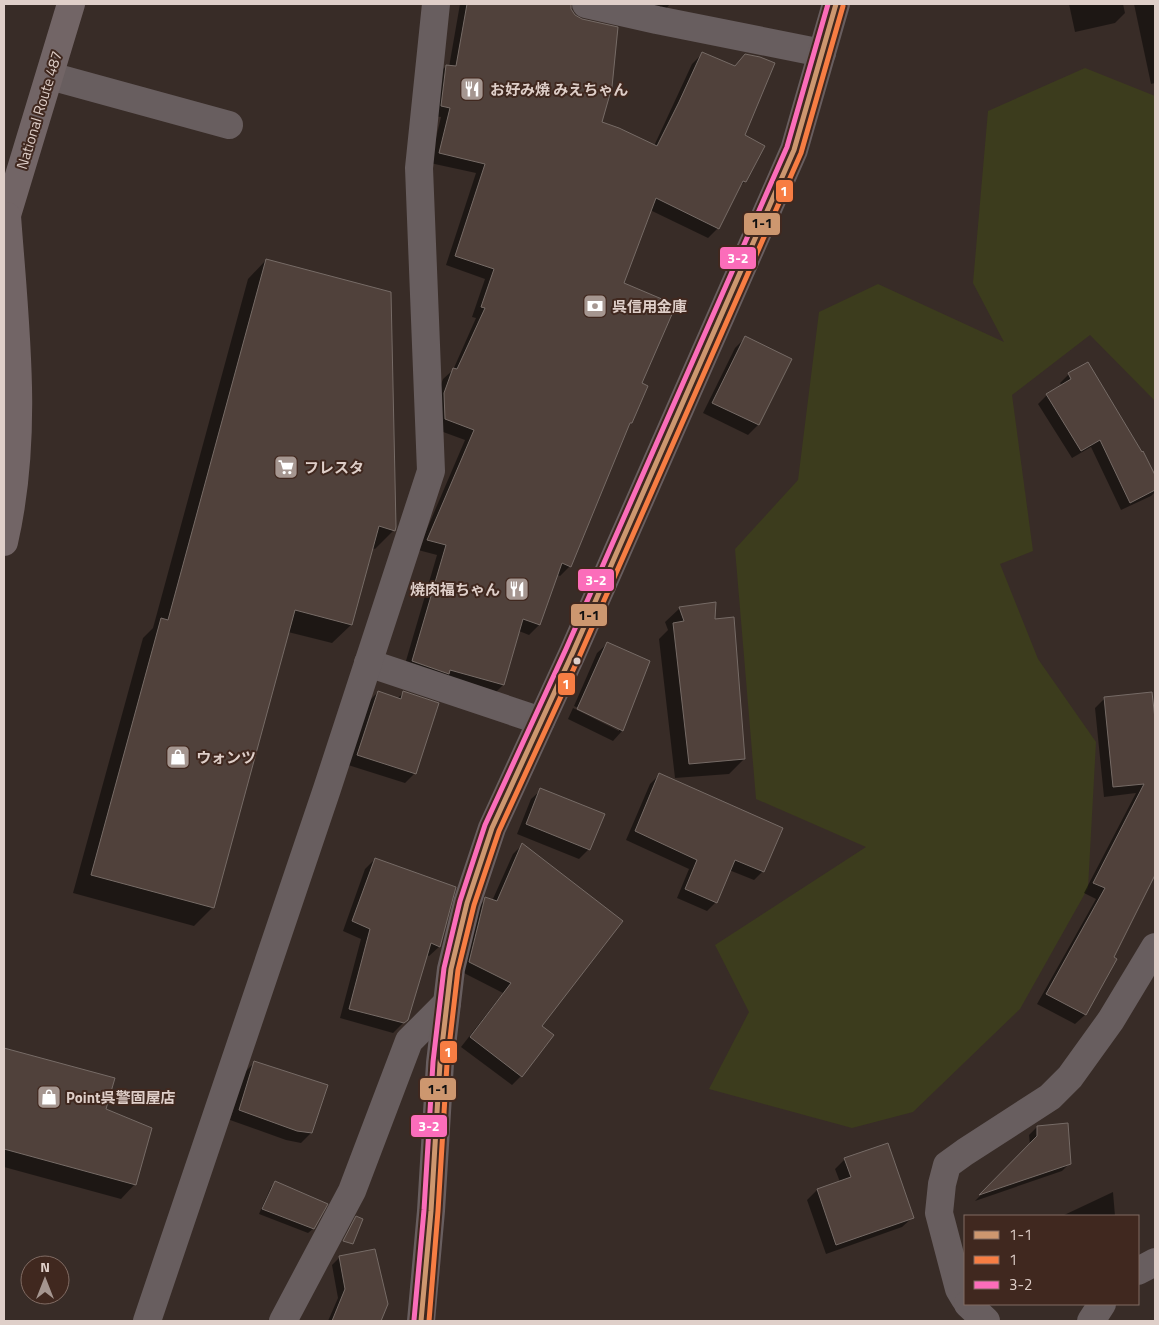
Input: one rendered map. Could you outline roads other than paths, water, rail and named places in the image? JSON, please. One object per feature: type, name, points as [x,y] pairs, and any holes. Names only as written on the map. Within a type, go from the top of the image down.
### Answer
[{"type":"highway","name":"National Route 487","points":[[4,542],[17,463],[20,416],[5,223],[71,4]]},
{"type":"street","points":[[147,1321],[431,472],[419,168],[436,4]]},
{"type":"street","points":[[586,4],[822,53]]},
{"type":"street","points":[[421,1321],[431,1210],[440,1063],[451,969],[467,903],[492,828],[714,334],[794,150],[836,4]]},
{"type":"street","points":[[50,76],[229,125]]},
{"type":"street","points":[[368,663],[541,721]]},
{"type":"street","points":[[964,1297],[959,1289],[939,1213],[942,1184],[947,1165],[1050,1097],[1070,1077],[1111,1020],[1155,947]]},
{"type":"street","points":[[283,1321],[352,1191],[409,1041],[447,1003]]},
{"type":"street","points":[[1139,1270],[1155,1262]]},
{"type":"street","points":[[969,1305],[986,1321]]},
{"type":"street","points":[[1091,1321],[1101,1305]]},
{"type":"place","name":"お好み焼 みえちゃん","points":[[472,89]]},
{"type":"place","name":"呉信用金庫","points":[[595,306]]},
{"type":"place","name":"フレスタ","points":[[286,467]]},
{"type":"place","name":"焼肉福ちゃん","points":[[517,589]]},
{"type":"place","name":"ウォンツ","points":[[178,757]]},
{"type":"place","name":"Point呉警固屋店","points":[[49,1097]]}]
